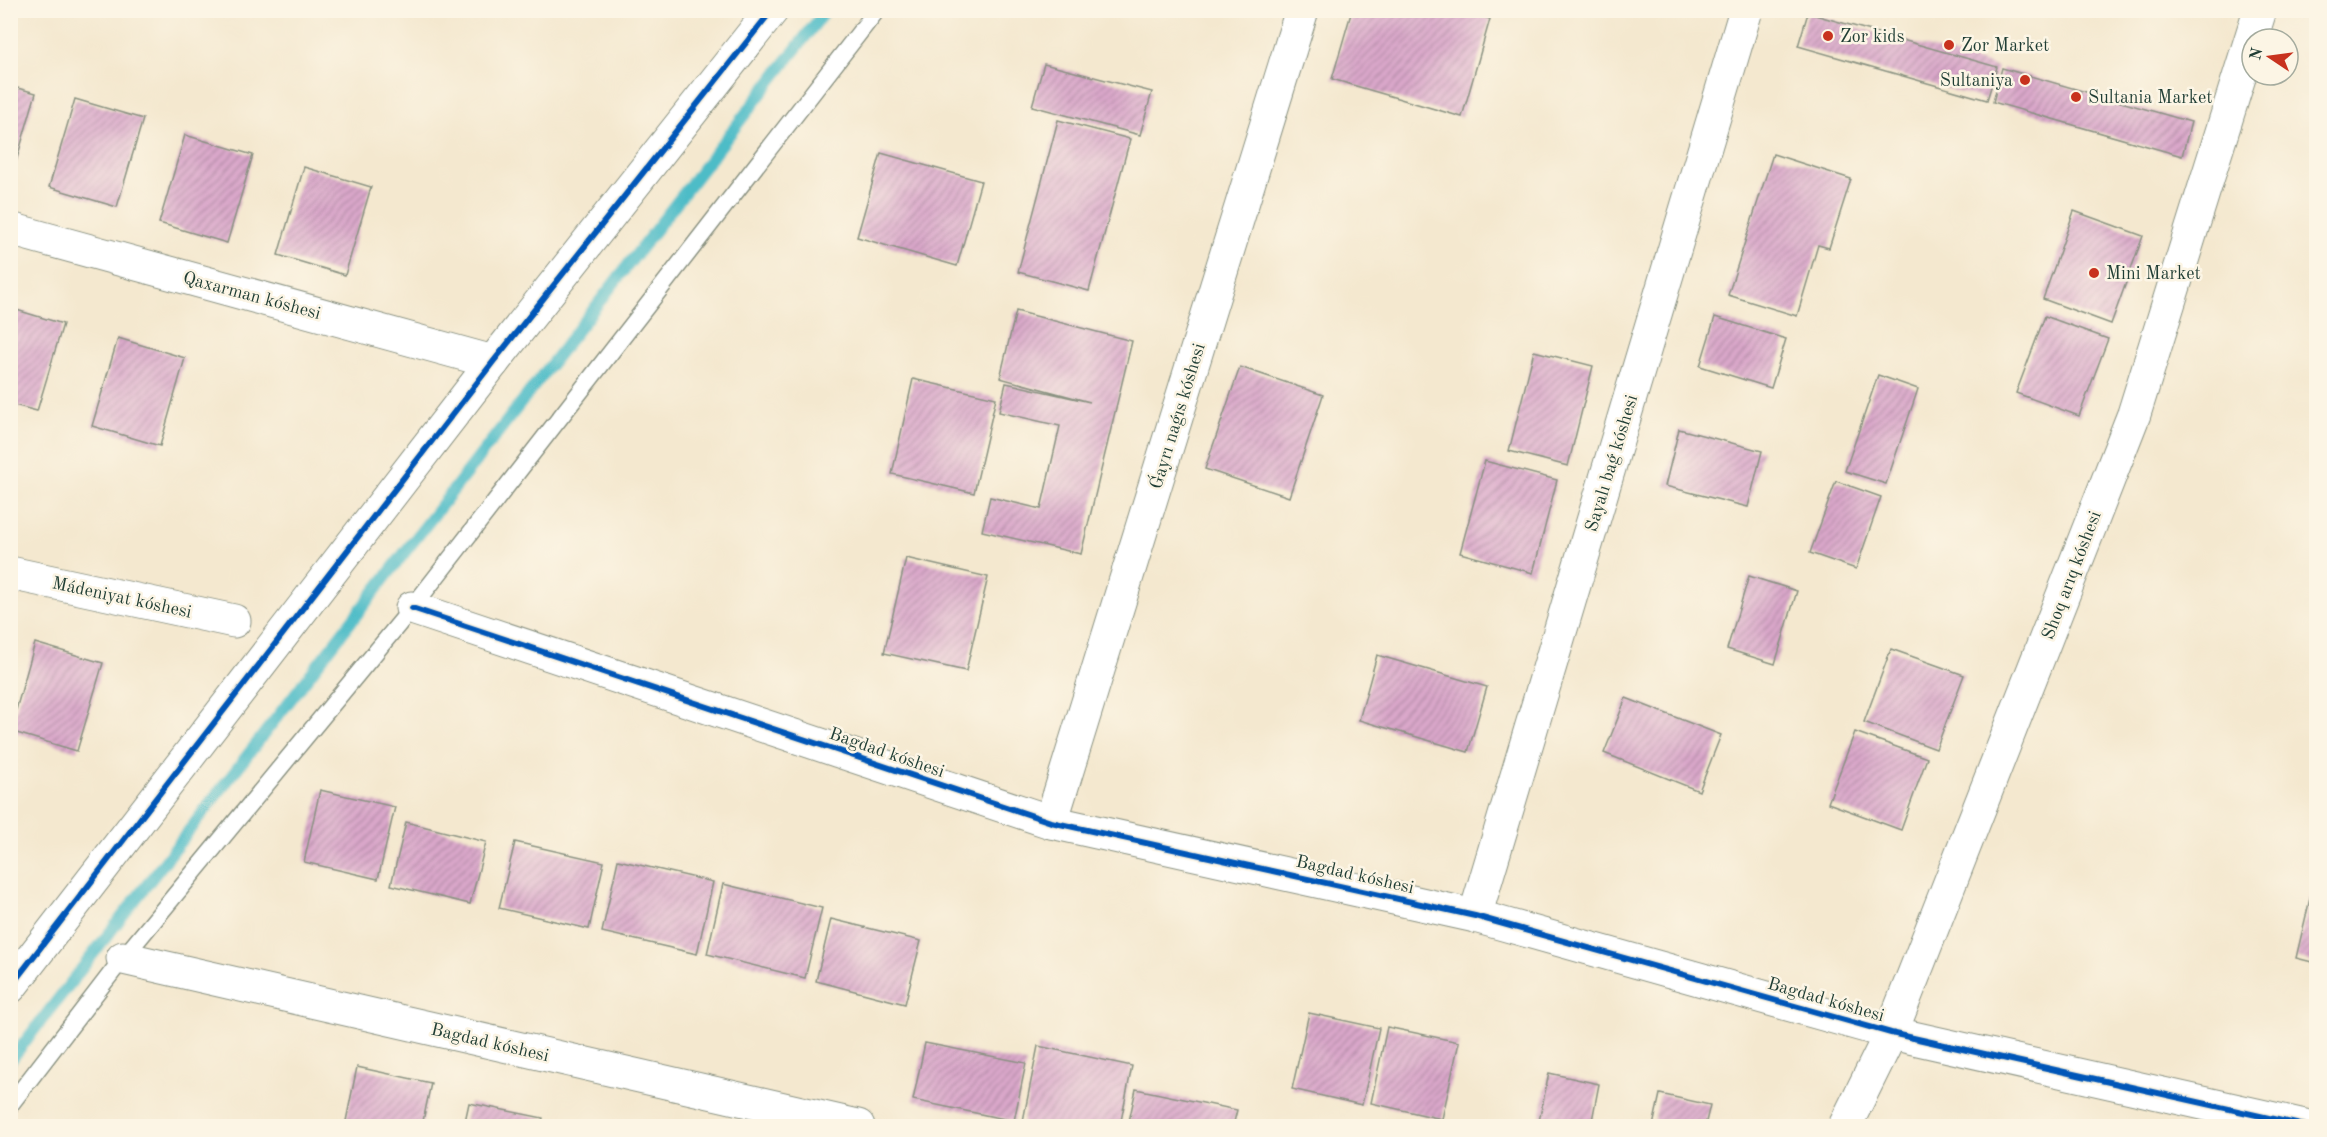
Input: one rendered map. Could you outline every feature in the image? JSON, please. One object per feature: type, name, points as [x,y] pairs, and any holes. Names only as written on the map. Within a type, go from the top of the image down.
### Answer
[{"type":"street","points":[[10,987],[493,362],[772,10]]},
{"type":"street","name":"Ǵayrı naǵıs kóshesi","points":[[1051,822],[1302,10]]},
{"type":"street","name":"Sayalı baǵ kóshesi","points":[[1475,916],[1746,10]]},
{"type":"street","name":"Shoq arıq kóshesi","points":[[1845,1126],[1891,1033],[2134,414],[2260,10]]},
{"type":"street","name":"Qaxarman kóshesi","points":[[10,229],[493,362]]},
{"type":"street","name":"Mádeniyat kóshesi","points":[[10,573],[234,621]]},
{"type":"street","name":"Bagdad kóshesi","points":[[412,608],[1051,822],[1475,916],[1891,1033],[2305,1126]]},
{"type":"street","name":"Bagdad kóshesi","points":[[123,958],[858,1126]]},
{"type":"lane","points":[[10,1105],[123,958],[412,608],[877,10]]},
{"type":"building","points":[[1352,10],[1460,10],[1490,19],[1462,117],[1332,79]]},
{"type":"building","points":[[1808,13],[1997,67],[1987,100],[1798,46]]},
{"type":"building","points":[[1044,64],[1152,92],[1140,135],[1032,106]]},
{"type":"building","points":[[2002,68],[2191,122],[2182,156],[1993,102]]},
{"type":"building","points":[[10,86],[36,93],[11,179],[10,179]]},
{"type":"building","points":[[75,99],[143,119],[117,207],[49,187]]},
{"type":"building","points":[[1058,120],[1130,139],[1089,291],[1018,272]]},
{"type":"building","points":[[185,135],[253,155],[227,243],[159,223]]},
{"type":"building","points":[[881,153],[981,181],[957,266],[857,237]]},
{"type":"building","points":[[1773,154],[1851,179],[1829,248],[1818,245],[1797,316],[1728,295]]},
{"type":"building","points":[[304,167],[371,187],[345,275],[278,255]]},
{"type":"building","points":[[2074,211],[2143,236],[2111,324],[2043,299]]},
{"type":"building","points":[[10,308],[63,324],[37,411],[10,404]]},
{"type":"building","points":[[1016,311],[1132,341],[1081,554],[982,531],[990,497],[1041,509],[1060,426],[999,412],[1006,383],[1090,402],[1000,378]]},
{"type":"building","points":[[2045,316],[2108,339],[2079,416],[2016,393]]},
{"type":"building","points":[[1715,317],[1786,339],[1771,388],[1700,366]]},
{"type":"building","points":[[118,338],[185,358],[160,446],[92,426]]},
{"type":"building","points":[[1534,351],[1593,366],[1568,466],[1509,451]]},
{"type":"building","points":[[1240,367],[1323,395],[1289,497],[1205,469]]},
{"type":"building","points":[[1878,375],[1918,389],[1886,484],[1845,471]]},
{"type":"building","points":[[913,379],[996,398],[974,493],[892,474]]},
{"type":"building","points":[[1679,429],[1762,451],[1748,507],[1665,486]]},
{"type":"building","points":[[1485,461],[1557,480],[1533,573],[1460,553]]},
{"type":"building","points":[[1836,481],[1881,497],[1856,569],[1810,553]]},
{"type":"building","points":[[906,558],[988,577],[966,671],[884,653]]},
{"type":"building","points":[[1749,576],[1797,591],[1775,664],[1727,649]]},
{"type":"building","points":[[35,643],[103,663],[77,751],[10,731]]},
{"type":"building","points":[[1891,649],[1964,675],[1936,749],[1864,722]]},
{"type":"building","points":[[1377,655],[1487,687],[1468,752],[1359,720]]},
{"type":"building","points":[[1626,698],[1721,735],[1699,791],[1604,753]]},
{"type":"building","points":[[1855,732],[1927,758],[1901,830],[1828,803]]},
{"type":"building","points":[[320,790],[395,807],[378,879],[304,862]]},
{"type":"building","points":[[406,822],[486,842],[470,904],[391,885]]},
{"type":"building","points":[[515,842],[604,862],[589,929],[499,908]]},
{"type":"building","points":[[618,860],[713,882],[697,954],[602,932]]},
{"type":"building","points":[[723,884],[822,908],[805,978],[707,954]]},
{"type":"building","points":[[2313,886],[2316,887],[2316,963],[2296,958]]},
{"type":"building","points":[[831,919],[921,941],[905,1004],[816,981]]},
{"type":"building","points":[[1309,1013],[1379,1028],[1362,1105],[1292,1089]]},
{"type":"building","points":[[1387,1027],[1459,1042],[1442,1119],[1371,1103]]},
{"type":"building","points":[[925,1043],[1026,1063],[1014,1121],[913,1100]]},
{"type":"building","points":[[1038,1046],[1132,1066],[1120,1126],[1022,1126]]},
{"type":"building","points":[[357,1067],[431,1083],[422,1126],[345,1126]]},
{"type":"building","points":[[1549,1073],[1599,1084],[1591,1126],[1538,1126]]},
{"type":"building","points":[[1136,1089],[1237,1110],[1233,1126],[1128,1126]]},
{"type":"building","points":[[1660,1094],[1710,1105],[1705,1126],[1653,1126]]},
{"type":"building","points":[[469,1103],[543,1118],[541,1126],[464,1126]]},
{"type":"waterway","points":[[10,1061],[826,10]]},
{"type":"cycle path","points":[[10,987],[493,362],[772,10]]},
{"type":"cycle path","points":[[412,608],[1051,822],[1475,916],[1891,1033],[2305,1126]]},
{"type":"place","name":"Zor kids","points":[[1828,36]]},
{"type":"place","name":"Zor Market","points":[[1949,45]]},
{"type":"place","name":"Sultaniya","points":[[2025,80]]},
{"type":"place","name":"Sultania Market","points":[[2076,97]]},
{"type":"place","name":"Mini Market","points":[[2094,273]]}]
